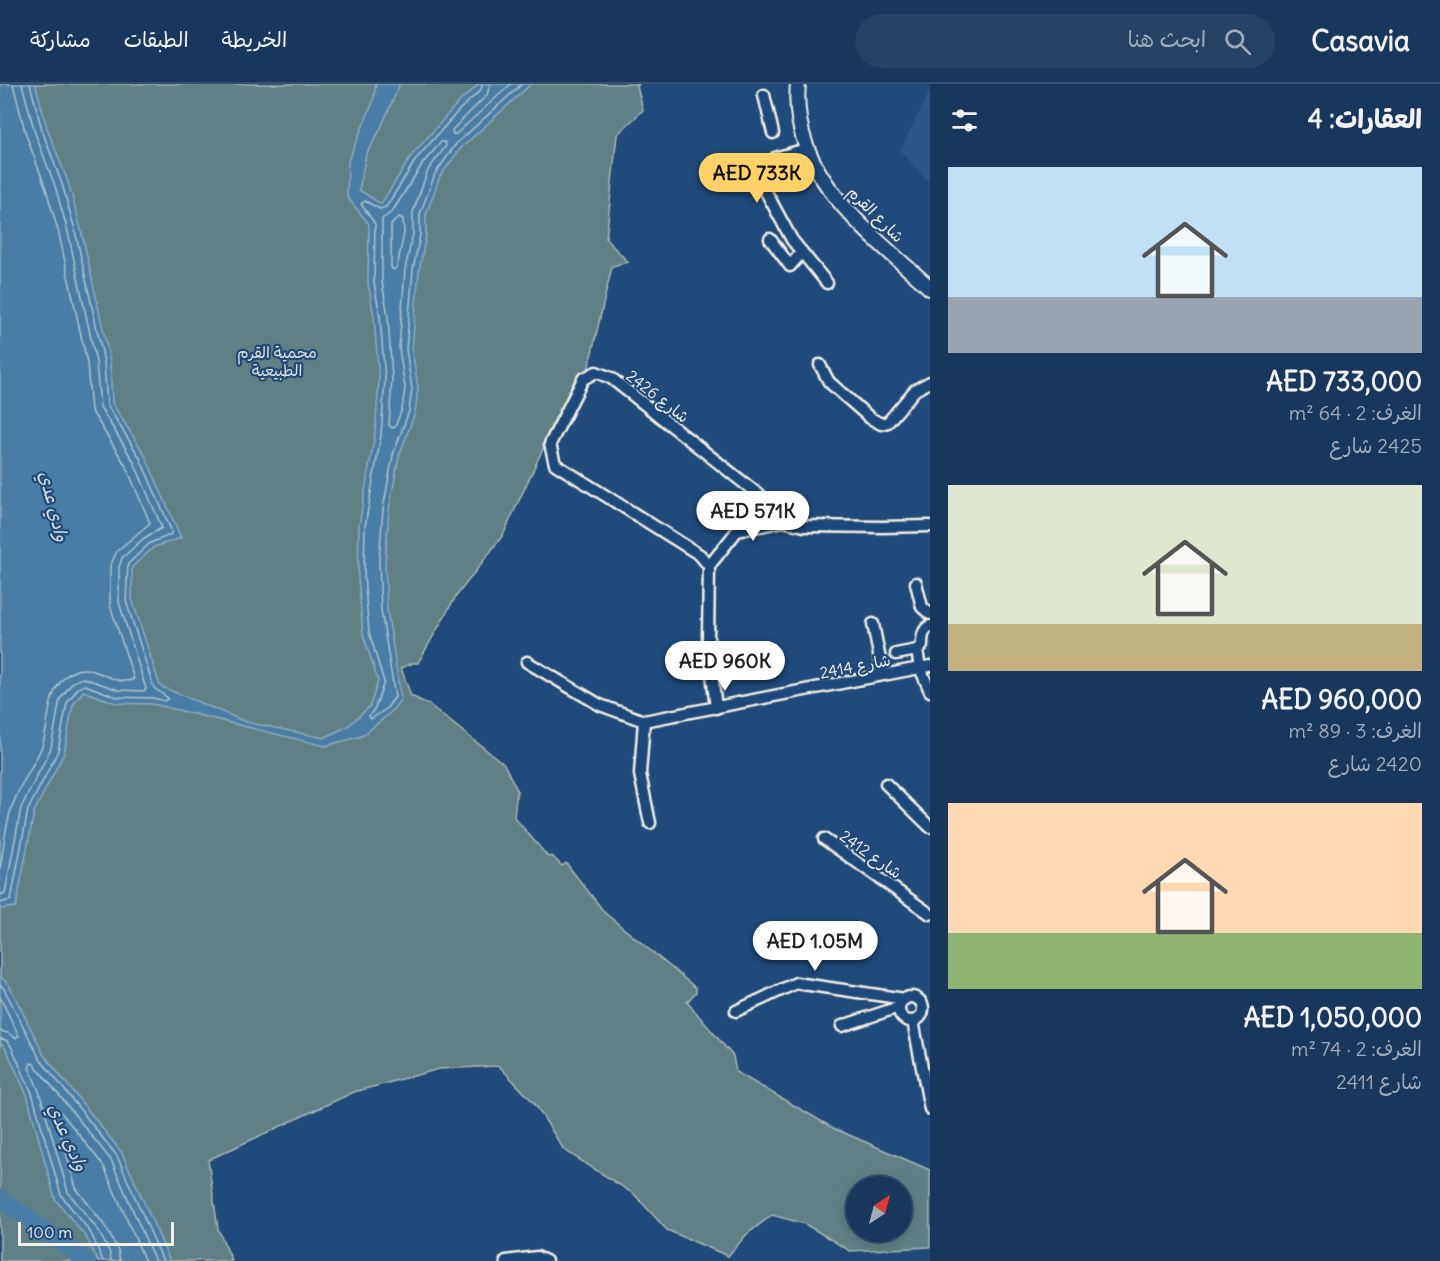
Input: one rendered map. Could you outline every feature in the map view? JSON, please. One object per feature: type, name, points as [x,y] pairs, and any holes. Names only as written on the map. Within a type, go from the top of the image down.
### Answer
[{"type":"main road","name":"شارع القرم","points":[[798,84],[799,120],[806,149],[821,179],[851,216],[930,288]]},
{"type":"street","points":[[764,94],[773,133]]},
{"type":"street","points":[[806,149],[775,158],[758,177],[792,240],[827,283]]},
{"type":"street","points":[[770,239],[790,266],[802,252]]},
{"type":"street","points":[[820,365],[829,382],[870,418],[881,424],[888,422],[915,390],[930,382]]},
{"type":"street","name":"2426 شارع","points":[[709,566],[700,555],[555,464],[550,444],[583,379],[596,372],[610,378],[777,509],[783,521]]},
{"type":"street","points":[[716,708],[708,640],[709,566],[737,531],[783,521],[804,526],[930,526]]},
{"type":"street","points":[[916,583],[922,607],[930,614]]},
{"type":"street","points":[[873,624],[883,675]]},
{"type":"street","points":[[896,654],[917,650],[922,646],[922,636],[930,627]]},
{"type":"street","points":[[917,650],[925,667],[930,691]]},
{"type":"street","points":[[527,662],[600,705],[644,721],[640,774],[650,823]]},
{"type":"street","name":"2414 شارع","points":[[644,721],[925,667]]},
{"type":"street","points":[[886,784],[930,827]]},
{"type":"street","name":"2412 شارع","points":[[824,839],[930,914]]},
{"type":"street","points":[[736,1011],[796,983],[902,1003]]},
{"type":"street","points":[[842,1026],[912,998],[925,1003],[921,1014],[913,1021]]},
{"type":"street","points":[[902,1003],[900,1013],[903,1018],[913,1021]]},
{"type":"street","points":[[913,1021],[930,1108]]},
{"type":"street","points":[[506,1261],[537,1257],[546,1261]]},
{"type":"shaded area","points":[[930,90],[930,183],[900,151]]},
{"type":"green space","name":"محمية القرم الطبيعية","points":[[0,84],[639,84],[637,86],[643,110],[617,135],[606,239],[628,262],[612,266],[588,370],[577,377],[573,384],[503,535],[455,598],[418,663],[401,668],[411,696],[428,704],[504,764],[517,790],[514,817],[548,857],[552,856],[562,866],[566,863],[605,913],[696,988],[696,992],[687,1002],[733,1056],[736,1072],[833,1128],[930,1170],[930,1247],[850,1251],[805,1224],[772,1215],[746,1235],[728,1256],[667,1230],[634,1194],[564,1150],[535,1104],[499,1066],[439,1069],[354,1092],[208,1160],[218,1229],[232,1261],[0,1261]]},
{"type":"water","points":[[0,84],[35,84],[36,86],[47,128],[68,182],[81,229],[110,361],[112,403],[145,455],[181,538],[154,547],[132,567],[132,599],[160,686],[246,722],[324,738],[348,726],[370,706],[378,681],[363,634],[358,577],[359,525],[375,434],[379,380],[374,317],[368,283],[369,224],[347,197],[348,161],[373,102],[376,84],[400,84],[380,130],[366,154],[359,190],[381,204],[412,155],[456,105],[479,84],[531,84],[461,148],[440,176],[426,215],[426,235],[419,271],[412,349],[418,388],[415,413],[399,456],[389,510],[385,562],[387,609],[401,699],[390,713],[362,736],[325,746],[153,704],[116,703],[83,691],[73,705],[64,753],[34,812],[16,907],[0,909]]},
{"type":"water","points":[[0,976],[9,985],[44,1055],[122,1153],[170,1261],[98,1261],[86,1237],[55,1199],[27,1095],[6,1049],[0,1042]]},
{"type":"waterway","name":"وادي عدي","points":[[0,1198],[87,1261]]}]
